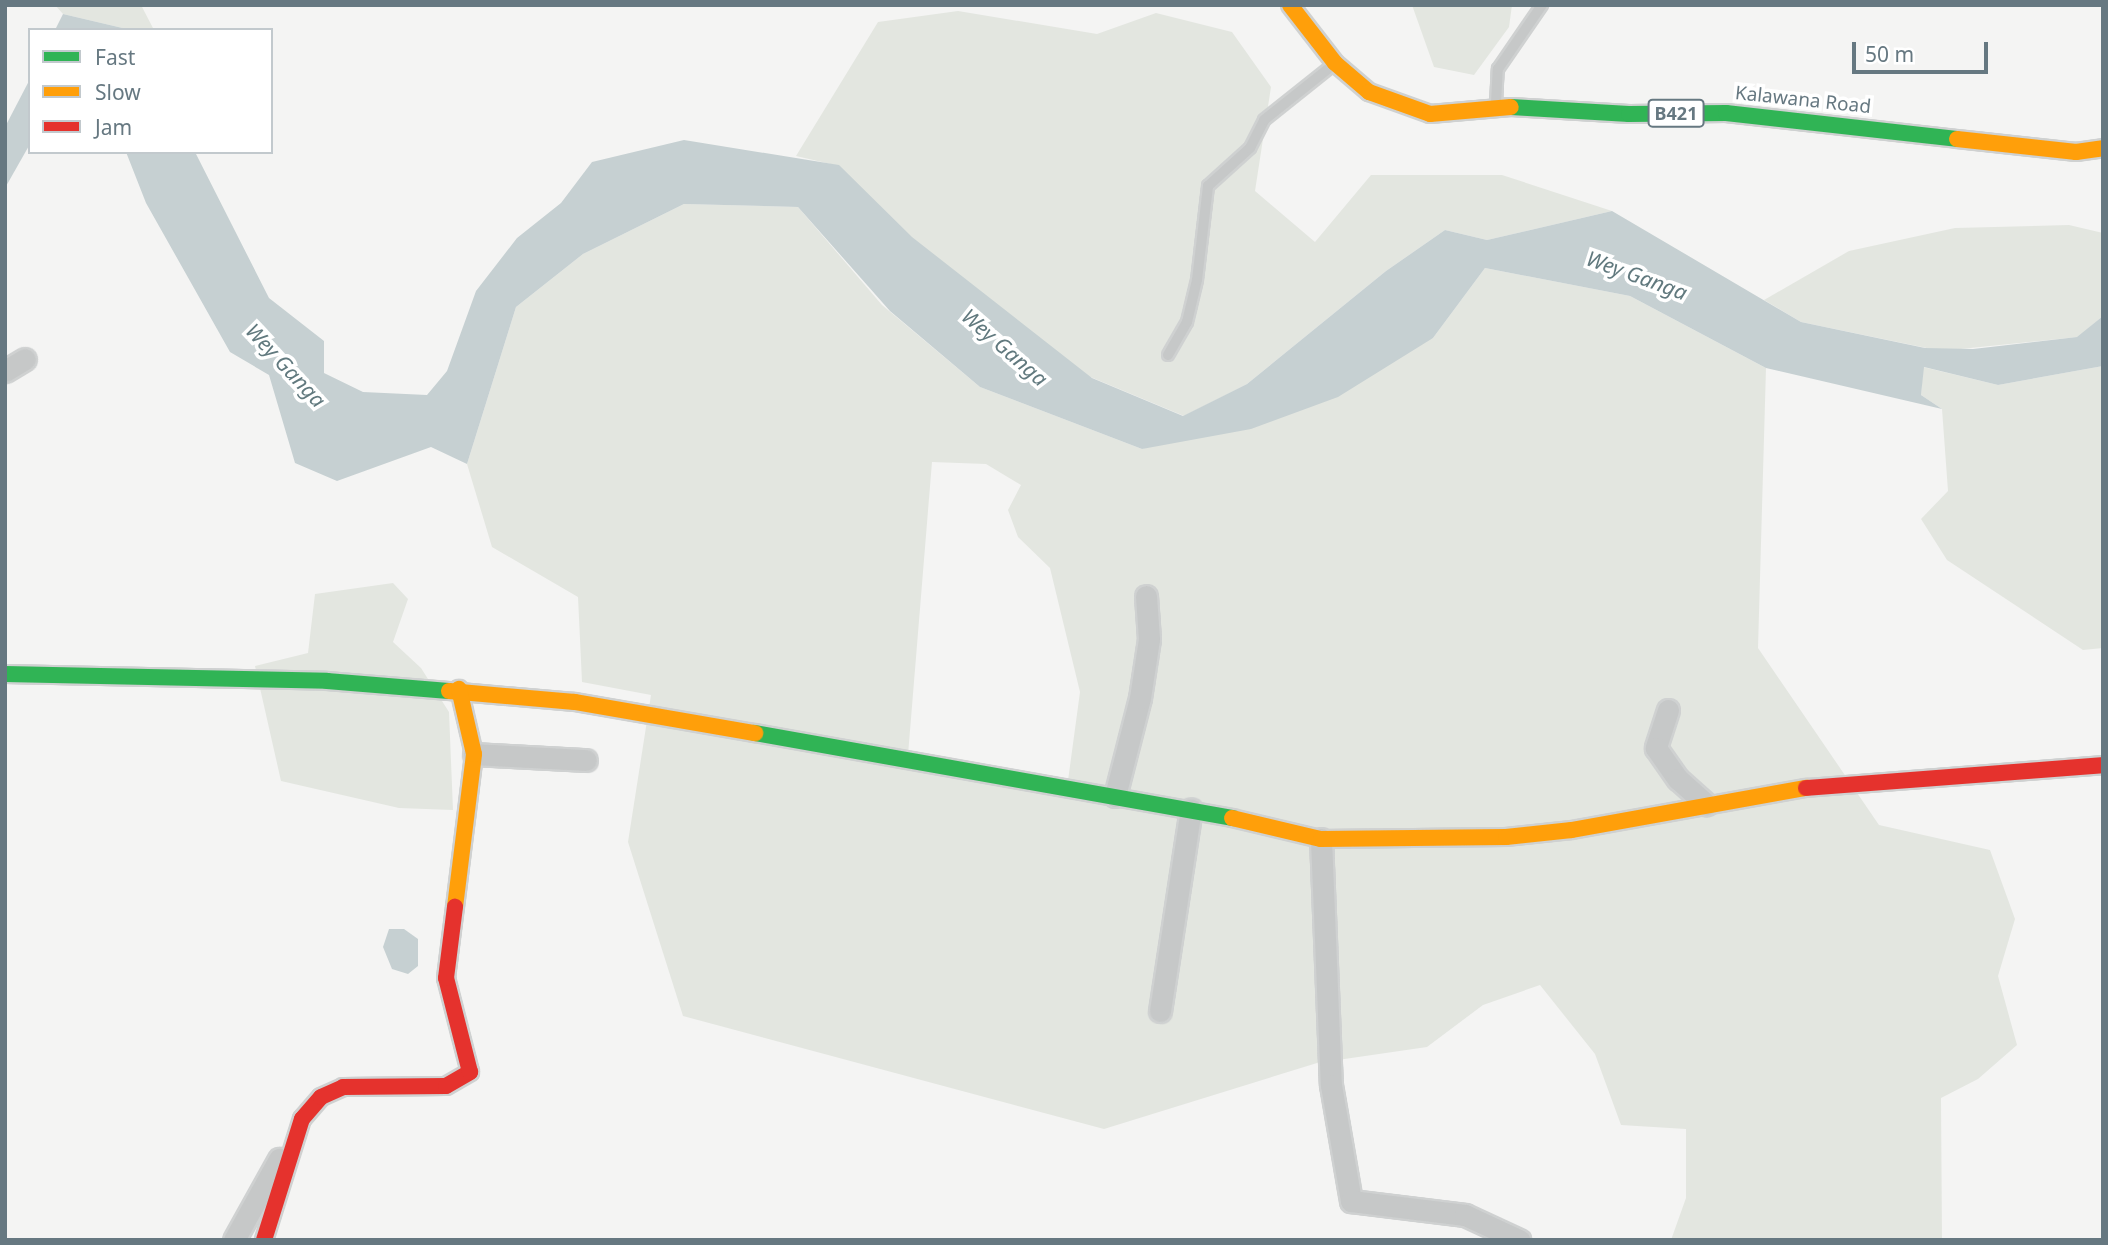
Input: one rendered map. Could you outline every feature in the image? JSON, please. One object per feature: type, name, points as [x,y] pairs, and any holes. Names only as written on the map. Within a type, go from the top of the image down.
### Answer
[{"type":"street","name":"Kalawana Road","points":[[1290,5],[1335,63],[1369,92],[1430,114],[1496,106],[1629,114],[1726,113],[2076,152],[2103,148]]},
{"type":"street","points":[[5,371],[25,359]]},
{"type":"street","points":[[1115,796],[1140,698],[1149,639],[1146,596]]},
{"type":"street","points":[[5,674],[327,681],[459,689],[575,702],[1191,809],[1321,839],[1506,837],[1572,830],[1805,788],[2103,765]]},
{"type":"street","points":[[234,1240],[302,1119],[321,1097],[343,1087],[446,1086],[471,1072],[446,978],[474,754],[459,689]]},
{"type":"street","points":[[1668,710],[1656,748],[1678,779],[1706,804]]},
{"type":"street","points":[[474,754],[586,760]]},
{"type":"street","points":[[1160,1011],[1191,809]]},
{"type":"street","points":[[1321,839],[1331,1085],[1351,1201],[1465,1215],[1519,1240]]},
{"type":"street","points":[[264,1240],[302,1119]]},
{"type":"lane","points":[[1496,106],[1498,69],[1542,5]]},
{"type":"lane","points":[[1168,355],[1187,322],[1197,280],[1208,186],[1250,148],[1264,120],[1335,63]]},
{"type":"shaded area","points":[[55,5],[141,5],[153,28],[122,28],[63,14]]},
{"type":"shaded area","points":[[1412,5],[1512,5],[1509,27],[1474,75],[1434,67]]},
{"type":"shaded area","points":[[958,11],[1097,34],[1156,13],[1232,32],[1271,87],[1255,191],[1315,242],[1371,175],[1502,175],[1612,211],[1487,240],[1445,230],[1386,271],[1247,384],[1184,416],[1088,376],[906,233],[839,166],[796,156],[878,22]]},
{"type":"shaded area","points":[[684,204],[798,207],[882,305],[980,387],[1142,449],[1433,338],[1485,268],[1630,296],[1766,368],[1758,648],[1879,825],[1990,850],[2015,919],[1998,976],[2017,1045],[1978,1079],[1941,1098],[1942,1240],[1671,1240],[1686,1198],[1686,1129],[1621,1125],[1595,1054],[1540,985],[1483,1005],[1427,1047],[1317,1063],[1104,1129],[683,1016],[628,842],[651,695],[582,682],[578,597],[492,547],[467,464],[516,307],[583,254]],"holes":[[[932,462],[986,464],[1021,485],[1008,510],[1018,537],[1050,568],[1080,692],[1067,788],[908,755]]]},
{"type":"shaded area","points":[[2069,225],[2103,233],[2103,316],[2078,337],[1941,351],[1801,322],[1764,300],[1849,251],[1955,228]]},
{"type":"shaded area","points":[[2103,366],[2103,648],[2083,650],[1947,560],[1921,519],[1948,491],[1942,409],[1921,395],[1923,367],[1998,385]]},
{"type":"shaded area","points":[[393,583],[408,599],[393,642],[421,668],[449,712],[453,810],[399,808],[281,781],[255,666],[308,653],[315,594]]},
{"type":"water","points":[[63,14],[122,28],[56,28]]},
{"type":"water","points":[[28,83],[28,148],[5,188],[5,127]]},
{"type":"water","name":"Wey Ganga","points":[[684,140],[839,165],[912,237],[1092,378],[1183,416],[1247,384],[1386,271],[1445,230],[1487,240],[1612,211],[1801,322],[1925,348],[1973,349],[2077,337],[2103,316],[2103,366],[1998,385],[1924,367],[1921,395],[1942,409],[1766,368],[1630,296],[1485,268],[1433,338],[1338,397],[1251,429],[1142,449],[980,387],[890,311],[798,207],[684,204],[583,254],[516,307],[467,464],[431,447],[337,481],[295,463],[269,375],[230,352],[146,203],[127,154],[196,154],[269,298],[324,341],[324,373],[363,392],[427,395],[447,371],[476,291],[517,238],[561,203],[592,162]]},
{"type":"water","points":[[389,929],[404,929],[418,939],[418,966],[408,974],[392,969],[383,947]]},
{"type":"traffic: fast","points":[[1511,107],[1629,114],[1726,113],[1957,139]]},
{"type":"traffic: fast","points":[[5,674],[327,681],[449,691]]},
{"type":"traffic: fast","points":[[755,733],[1232,818]]},
{"type":"traffic: slow","points":[[1290,5],[1335,63],[1369,92],[1430,114],[1511,107]]},
{"type":"traffic: slow","points":[[1957,139],[2076,152],[2103,148]]},
{"type":"traffic: slow","points":[[455,907],[474,754],[459,689]]},
{"type":"traffic: slow","points":[[449,691],[575,702],[755,733]]},
{"type":"traffic: slow","points":[[1232,818],[1321,839],[1506,837],[1572,830],[1806,788]]},
{"type":"traffic: jam","points":[[1806,788],[2103,765]]},
{"type":"traffic: jam","points":[[264,1240],[302,1119],[321,1097],[343,1087],[446,1086],[470,1072],[446,978],[455,907]]}]
